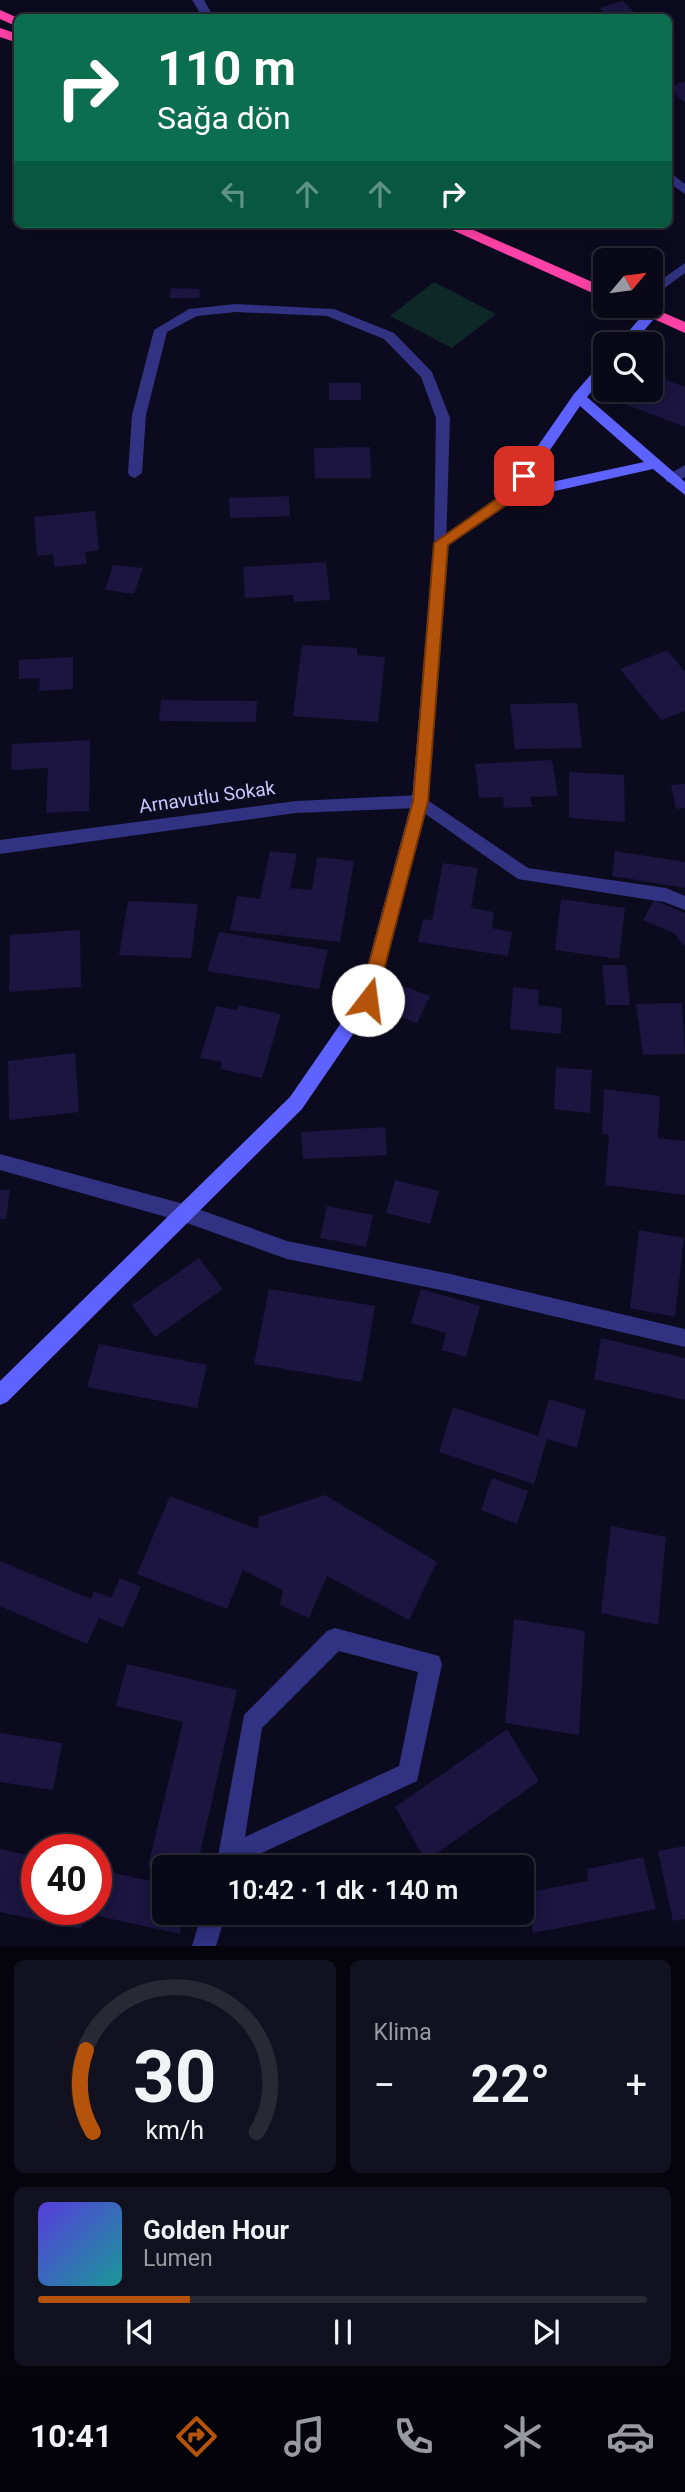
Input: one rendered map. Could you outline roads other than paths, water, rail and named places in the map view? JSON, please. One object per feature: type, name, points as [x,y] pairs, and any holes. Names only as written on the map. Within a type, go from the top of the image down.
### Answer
[{"type":"highway","points":[[456,228],[593,288]]},
{"type":"highway","points":[[661,318],[685,328]]},
{"type":"street","points":[[663,284],[685,267]]},
{"type":"street","points":[[0,1395],[296,1103],[368,1000],[420,801],[441,543],[443,418],[427,375],[389,336],[329,312],[236,308],[194,312],[161,330],[139,415],[135,473]]},
{"type":"street","points":[[511,496],[593,381]]},
{"type":"street","points":[[579,397],[685,490]]},
{"type":"street","points":[[441,543],[511,496],[655,464]]},
{"type":"street","points":[[671,478],[685,470]]},
{"type":"street","points":[[420,801],[524,874],[666,895],[685,904]]},
{"type":"street","name":"Arnavutlu Sokak","points":[[0,847],[296,807],[420,801]]},
{"type":"street","points":[[0,1162],[184,1213],[288,1250],[446,1282],[685,1338]]},
{"type":"street","points":[[335,1639],[431,1664],[409,1773],[230,1861],[253,1723],[335,1639]]},
{"type":"street","points":[[204,1946],[211,1925]]}]
